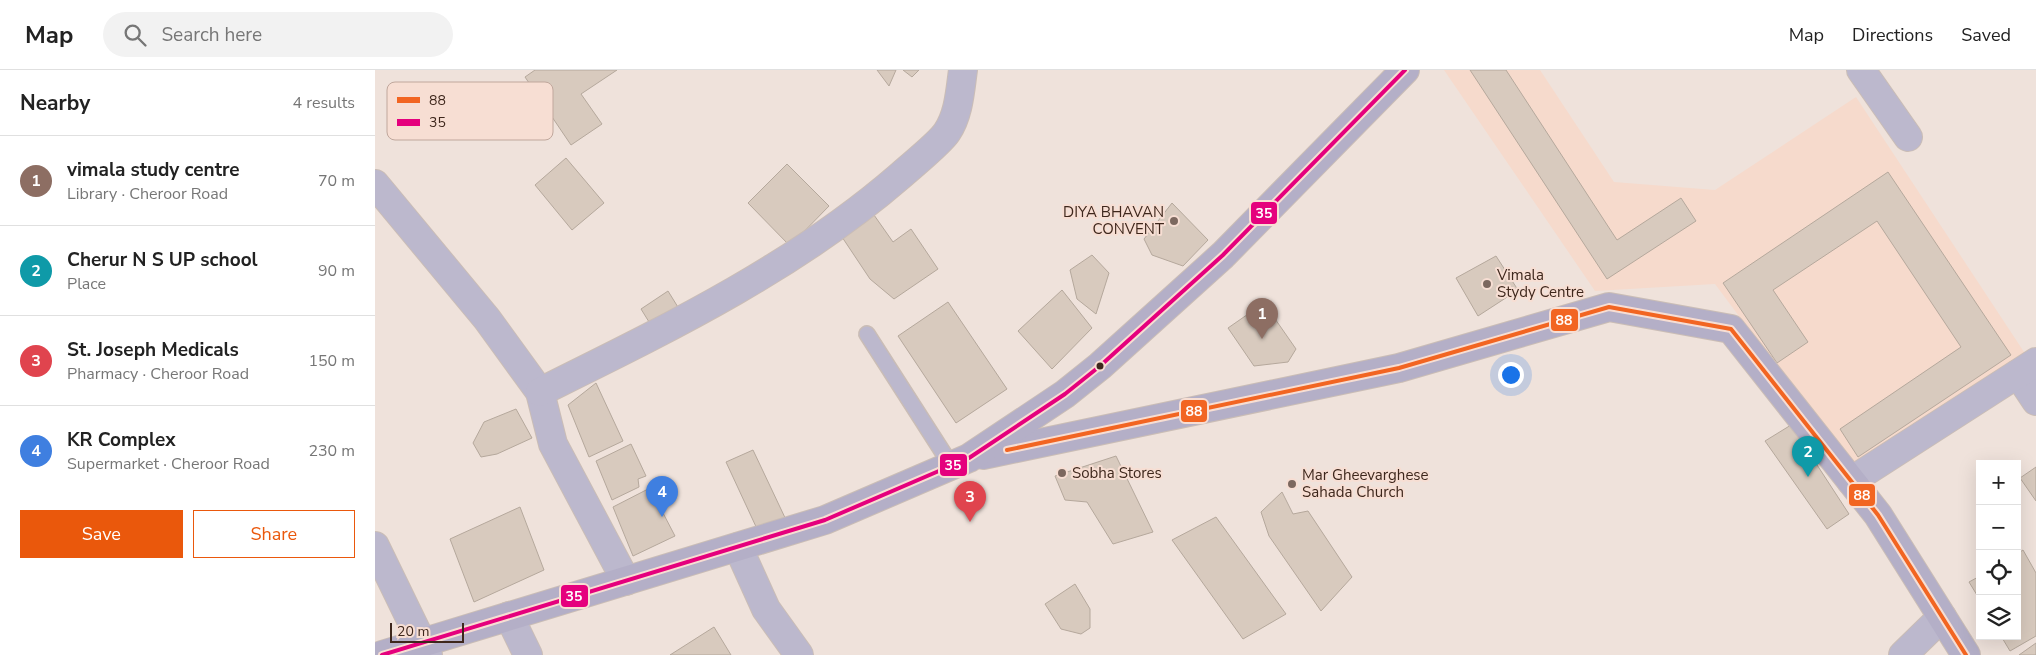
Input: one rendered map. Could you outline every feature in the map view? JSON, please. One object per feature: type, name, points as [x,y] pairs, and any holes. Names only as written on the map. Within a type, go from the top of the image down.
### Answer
[{"type":"main road","points":[[382,655],[426,649],[509,616],[825,520],[960,461],[1065,394],[1100,366],[1223,255],[1405,70]]},
{"type":"main road","points":[[960,461],[1399,368],[1609,307],[1731,328],[1878,515],[1966,655]]},
{"type":"street","points":[[540,392],[760,277],[864,207],[947,133],[957,113],[963,70]]},
{"type":"street","points":[[1861,70],[1908,137]]},
{"type":"street","points":[[375,184],[487,319],[540,392],[553,444],[626,581]]},
{"type":"street","points":[[1851,481],[2027,368],[2036,400]]},
{"type":"street","points":[[375,546],[426,649]]},
{"type":"street","points":[[738,547],[766,609],[799,655]]},
{"type":"street","points":[[509,616],[528,655]]},
{"type":"street","points":[[1903,655],[1942,617]]},
{"type":"lane","points":[[867,334],[960,461]]},
{"type":"shaded area","points":[[1444,70],[1540,70],[1614,182],[1715,190],[1856,97],[2028,358],[1852,474],[1795,391],[1715,284],[1595,291]]},
{"type":"building","points":[[535,70],[617,70],[581,94],[602,124],[571,145],[553,118],[553,82],[528,82],[525,77]]},
{"type":"building","points":[[877,70],[896,70],[889,86]]},
{"type":"building","points":[[903,70],[919,70],[912,77]]},
{"type":"building","points":[[1470,70],[1506,70],[1617,240],[1681,198],[1696,221],[1607,279]]},
{"type":"building","points":[[566,158],[604,203],[572,230],[535,185]]},
{"type":"building","points":[[787,164],[829,206],[790,246],[748,203]]},
{"type":"building","points":[[1888,172],[2011,355],[1858,457],[1840,429],[1961,347],[1877,221],[1773,290],[1808,342],[1777,363],[1723,283]]},
{"type":"building","name":"DIYA BHAVAN CONVENT","points":[[1172,203],[1208,240],[1183,266],[1152,255],[1144,239]]},
{"type":"building","points":[[874,215],[893,242],[911,229],[938,269],[894,299],[870,279],[842,237]]},
{"type":"building","points":[[1092,255],[1109,273],[1096,314],[1077,299],[1070,270]]},
{"type":"building","name":"Vimala Stydy Centre","points":[[1496,256],[1518,290],[1478,316],[1456,278]]},
{"type":"building","points":[[1062,290],[1092,328],[1052,369],[1018,331]]},
{"type":"building","points":[[668,291],[681,312],[654,330],[641,309]]},
{"type":"building","points":[[948,302],[1007,389],[956,423],[898,336]]},
{"type":"building","points":[[1264,303],[1296,349],[1288,362],[1254,366],[1228,328]]},
{"type":"building","points":[[596,383],[623,441],[589,457],[568,405]]},
{"type":"building","points":[[516,409],[532,438],[497,454],[481,457],[473,443],[484,422]]},
{"type":"building","points":[[1791,425],[1849,514],[1827,529],[1765,441]]},
{"type":"building","points":[[631,444],[646,476],[638,479],[639,487],[612,500],[596,461]]},
{"type":"building","points":[[753,450],[788,524],[758,531],[726,462]]},
{"type":"building","points":[[1116,456],[1153,532],[1113,544],[1087,502],[1065,500],[1055,476]]},
{"type":"building","points":[[2036,467],[2036,501],[2021,479],[2021,477]]},
{"type":"building","points":[[650,488],[675,536],[633,556],[613,507]]},
{"type":"building","points":[[1282,492],[1293,514],[1308,511],[1352,577],[1321,611],[1269,536],[1261,512]]},
{"type":"building","points":[[520,507],[544,570],[474,602],[450,539]]},
{"type":"building","points":[[1216,517],[1286,614],[1243,639],[1172,540]]},
{"type":"building","points":[[2023,550],[2036,573],[2036,636],[2010,651],[2003,640],[2021,640],[2021,551]]},
{"type":"building","points":[[1976,578],[1976,593],[1969,582]]},
{"type":"building","points":[[1075,584],[1090,609],[1090,628],[1081,634],[1061,629],[1045,604]]},
{"type":"building","points":[[714,627],[731,655],[670,655]]},
{"type":"building","points":[[2036,643],[2036,655],[2019,655]]},
{"type":"transit line","name":"35","points":[[382,655],[825,520],[969,458],[1065,394],[1100,366],[1223,255],[1405,70]]},
{"type":"transit line","name":"88","points":[[1007,450],[1399,368],[1609,307],[1731,329],[1878,515],[1966,655]]},
{"type":"place","name":"DIYA BHAVAN CONVENT","points":[[1174,221]]},
{"type":"place","name":"Vimala Stydy Centre","points":[[1487,284]]},
{"type":"place","name":"vimala study centre","points":[[1262,339]]},
{"type":"place","name":"Sobha Stores","points":[[1062,473]]},
{"type":"place","name":"Cherur N S UP school","points":[[1808,477]]},
{"type":"place","name":"Mar Gheevarghese Sahada Church","points":[[1292,484]]},
{"type":"place","name":"KR Complex","points":[[662,517]]},
{"type":"place","name":"St. Joseph Medicals","points":[[970,522]]}]
